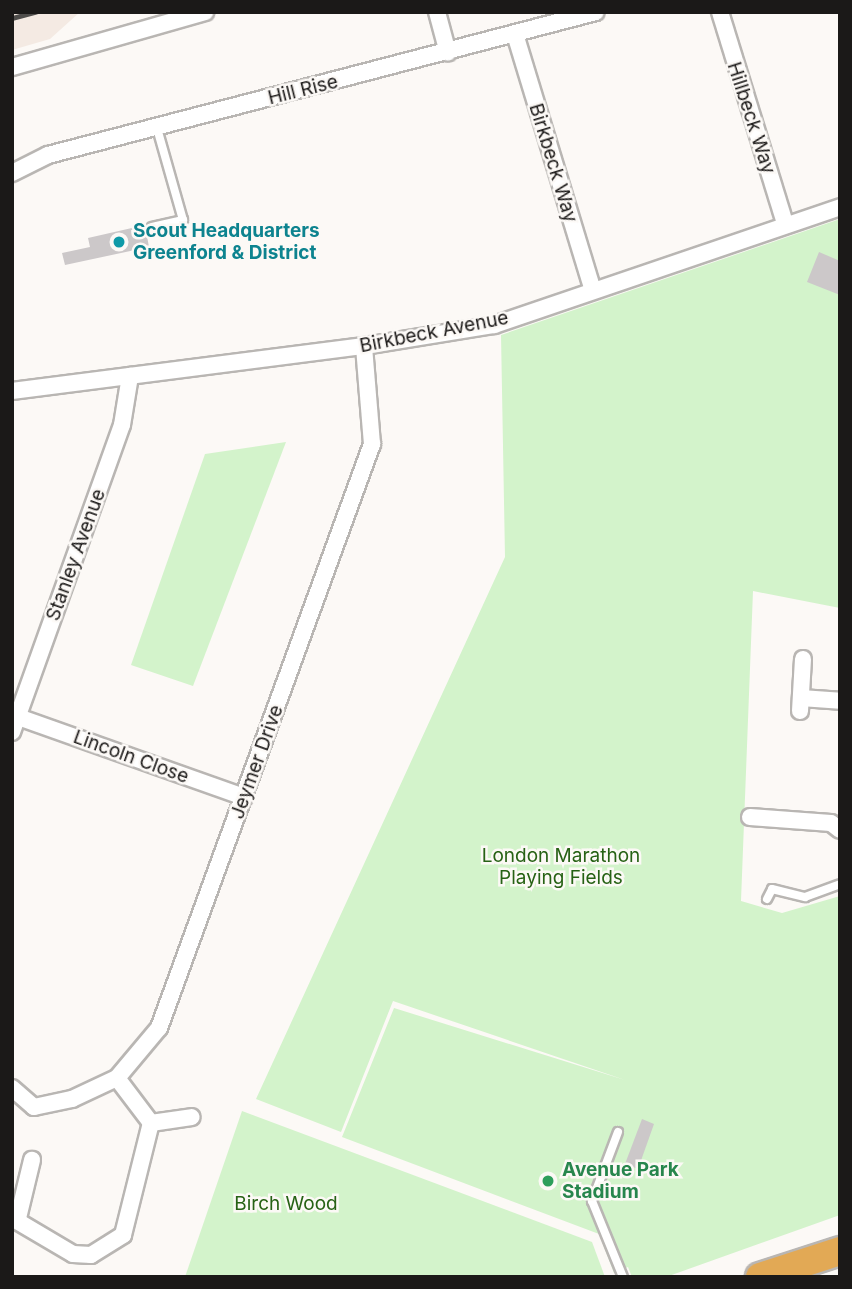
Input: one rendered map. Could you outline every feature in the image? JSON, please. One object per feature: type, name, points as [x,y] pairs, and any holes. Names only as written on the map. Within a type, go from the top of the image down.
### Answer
[{"type":"highway","points":[[760,1277],[840,1251]]},
{"type":"street","points":[[12,67],[205,12]]},
{"type":"street","points":[[437,12],[448,53]]},
{"type":"street","name":"Hillbeck Way","points":[[720,12],[785,223]]},
{"type":"street","name":"Hill Rise","points":[[12,173],[48,155],[448,53],[593,13]]},
{"type":"street","name":"Birkbeck Way","points":[[515,34],[593,290]]},
{"type":"street","name":"Birkbeck Avenue","points":[[12,391],[364,346],[494,324],[785,223],[840,207]]},
{"type":"street","name":"Jeymer Drive","points":[[12,1088],[34,1107],[72,1099],[117,1078],[159,1028],[372,444],[364,346]]},
{"type":"street","name":"Stanley Avenue","points":[[15,724],[122,425],[130,376]]},
{"type":"street","points":[[803,659],[800,704],[840,701]]},
{"type":"street","name":"Lincoln Close","points":[[15,724],[244,797]]},
{"type":"street","points":[[750,817],[831,823],[840,830]]},
{"type":"street","points":[[117,1078],[151,1123]]},
{"type":"street","points":[[151,1123],[192,1117]]},
{"type":"street","points":[[32,1160],[15,1218],[73,1254],[91,1255],[123,1235],[151,1123]]},
{"type":"lane","points":[[152,227],[183,220],[157,128]]},
{"type":"lane","points":[[767,899],[772,890],[804,897],[840,884]]},
{"type":"lane","points":[[618,1132],[592,1201],[622,1277]]},
{"type":"shaded area","points":[[12,12],[80,12],[50,39],[12,50]]},
{"type":"green space","name":"London Marathon Playing Fields","points":[[840,219],[840,608],[753,591],[741,901],[782,913],[840,896],[840,1215],[666,1277],[632,1277],[628,1267],[614,1273],[599,1234],[342,1137],[394,1008],[625,1080],[393,1001],[341,1132],[256,1099],[505,557],[501,335]]},
{"type":"green space","points":[[286,442],[193,686],[131,665],[205,454]]},
{"type":"green space","name":"Birch Wood","points":[[242,1111],[592,1242],[605,1277],[185,1277]]},
{"type":"building","name":"Scout Headquarters Greenford & District","points":[[145,225],[149,247],[65,265],[62,253],[90,247],[88,238]]},
{"type":"building","points":[[819,252],[840,261],[840,295],[807,282]]},
{"type":"building","points":[[642,1119],[654,1124],[638,1169],[625,1164]]},
{"type":"railway","points":[[12,18],[35,12]]},
{"type":"place","name":"Scout Headquarters Greenford & District","points":[[119,242]]},
{"type":"place","name":"Avenue Park Stadium","points":[[548,1181]]}]
